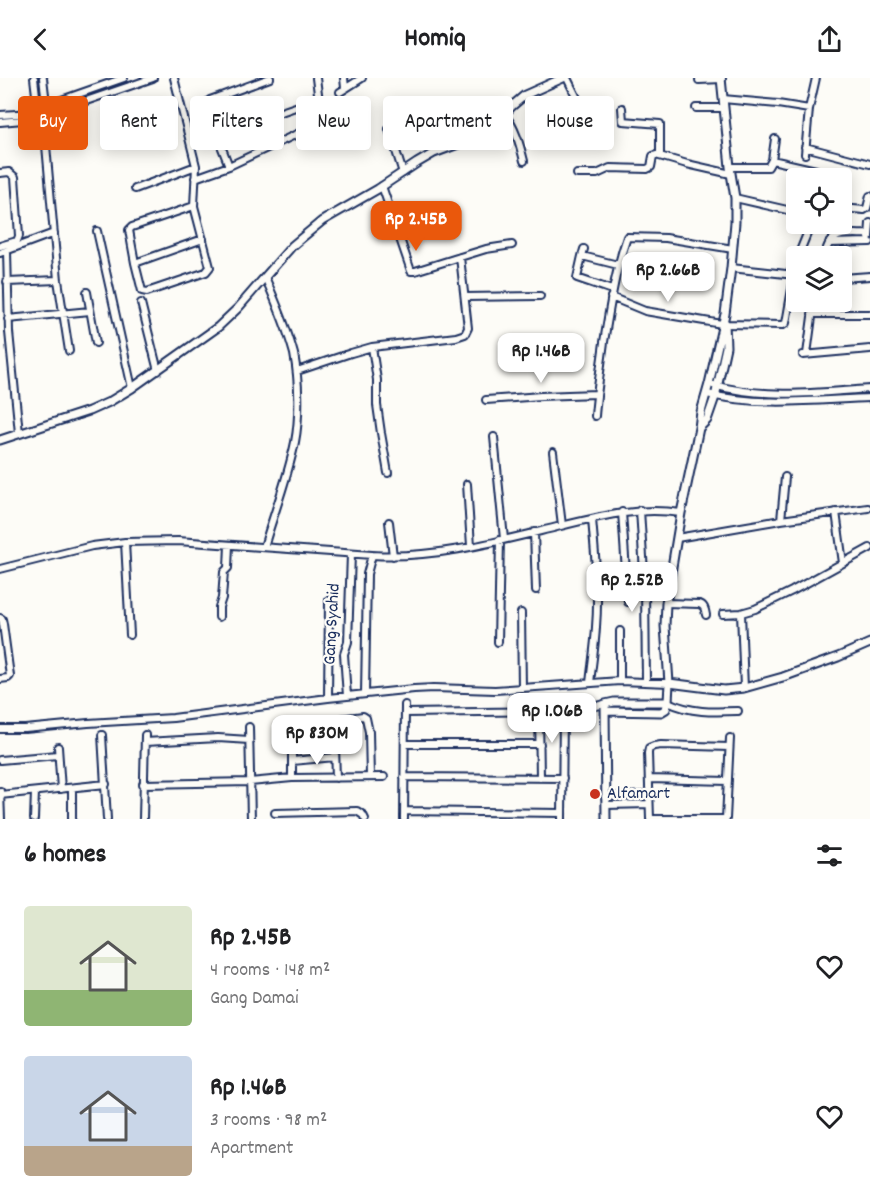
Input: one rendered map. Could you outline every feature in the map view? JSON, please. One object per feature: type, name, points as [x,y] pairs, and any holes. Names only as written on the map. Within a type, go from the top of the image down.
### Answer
[{"type":"street","points":[[34,78],[36,96]]},
{"type":"street","points":[[43,78],[47,96]]},
{"type":"street","points":[[69,96],[124,78]]},
{"type":"street","points":[[88,100],[153,78]]},
{"type":"street","points":[[174,78],[195,166],[195,206],[210,266],[206,272],[146,292],[142,291],[130,228],[195,206]]},
{"type":"street","points":[[221,96],[270,78]]},
{"type":"street","points":[[316,78],[319,96]]},
{"type":"street","points":[[344,78],[342,90],[362,78]]},
{"type":"street","points":[[513,108],[525,95],[565,78],[575,96]]},
{"type":"street","points":[[816,78],[809,109],[805,151],[870,164]]},
{"type":"street","points":[[405,713],[539,712],[592,707],[662,712],[666,709],[669,682],[665,642],[666,603],[701,412],[723,336],[733,249],[735,198],[722,79],[699,80]]},
{"type":"street","points":[[723,99],[809,109]]},
{"type":"street","points":[[622,108],[623,121],[660,124],[660,156]]},
{"type":"street","points":[[696,108],[724,108]]},
{"type":"street","points":[[0,116],[18,116]]},
{"type":"street","points":[[0,122],[18,119]]},
{"type":"street","points":[[513,131],[524,161]]},
{"type":"street","points":[[195,178],[229,166],[296,134]]},
{"type":"street","points":[[577,174],[597,174],[610,168],[647,169],[651,166],[653,156],[656,155],[687,164],[731,170],[766,167],[772,160],[775,139]]},
{"type":"street","points":[[46,150],[58,280],[69,351]]},
{"type":"street","points":[[222,150],[229,166]]},
{"type":"street","points":[[396,150],[403,173]]},
{"type":"street","points":[[0,440],[89,411],[110,402],[132,388],[218,327],[238,308],[292,246],[314,227],[332,214],[442,150]]},
{"type":"street","points":[[772,160],[809,168]]},
{"type":"street","points":[[135,189],[195,166]]},
{"type":"street","points":[[0,173],[9,172],[14,176],[19,238],[17,241],[0,246]]},
{"type":"street","points":[[382,186],[411,271],[486,249],[512,245]]},
{"type":"street","points":[[852,209],[864,210],[867,208],[870,196]]},
{"type":"street","points":[[735,198],[786,210]]},
{"type":"street","points":[[828,246],[829,243],[869,239],[870,222]]},
{"type":"street","points":[[97,231],[132,388]]},
{"type":"street","points":[[19,433],[3,252],[54,233]]},
{"type":"street","points":[[595,416],[596,394],[611,294],[627,237],[666,238],[733,249]]},
{"type":"street","points":[[135,263],[202,239]]},
{"type":"street","points":[[584,249],[577,278],[645,311],[724,324],[784,325],[787,312]]},
{"type":"street","points":[[582,256],[618,265]]},
{"type":"street","points":[[297,371],[372,347],[465,334],[468,328],[460,257]]},
{"type":"street","points":[[731,268],[786,274]]},
{"type":"street","points":[[852,277],[870,276]]},
{"type":"street","points":[[264,548],[296,439],[298,398],[297,371],[286,329],[265,277]]},
{"type":"street","points":[[7,282],[58,280]]},
{"type":"street","points":[[87,292],[96,343]]},
{"type":"street","points":[[465,297],[540,296]]},
{"type":"street","points":[[141,303],[158,370]]},
{"type":"street","points":[[8,319],[90,311]]},
{"type":"street","points":[[870,314],[812,314],[805,354],[870,349]]},
{"type":"street","points":[[699,428],[707,420],[718,386],[726,352],[723,336]]},
{"type":"street","points":[[372,347],[377,380],[377,405],[388,473]]},
{"type":"street","points":[[709,384],[756,394],[870,389]]},
{"type":"street","points":[[486,400],[596,394]]},
{"type":"street","points":[[707,394],[739,400],[776,402],[870,398]]},
{"type":"street","points":[[494,437],[502,540],[498,642]]},
{"type":"street","points":[[553,452],[562,525]]},
{"type":"street","points":[[781,520],[785,477]]},
{"type":"street","points":[[467,484],[471,546]]},
{"type":"street","points":[[677,538],[868,508]]},
{"type":"street","points":[[640,510],[645,588],[645,681]]},
{"type":"street","points":[[0,569],[82,549],[125,542],[178,541],[393,556],[471,546],[622,512],[664,510],[681,513]]},
{"type":"street","points":[[622,512],[628,602]]},
{"type":"street","points":[[836,512],[843,562]]},
{"type":"street","points":[[590,683],[597,616],[592,519]]},
{"type":"street","points":[[389,522],[393,556]]},
{"type":"street","points":[[534,532],[536,590]]},
{"type":"street","points":[[125,542],[130,635]]},
{"type":"street","points":[[219,616],[224,573],[228,568],[229,545]]},
{"type":"street","points":[[723,614],[755,609],[870,548]]},
{"type":"street","name":"Gang Syahid","points":[[347,696],[344,654],[348,642],[351,554]]},
{"type":"street","points":[[365,694],[367,574],[372,555]]},
{"type":"street","points":[[328,698],[329,600]]},
{"type":"street","points":[[666,603],[699,604],[705,609],[706,615]]},
{"type":"street","points":[[521,613],[522,688]]},
{"type":"street","points":[[741,613],[744,688]]},
{"type":"street","points":[[0,618],[3,621],[10,677],[0,679]]},
{"type":"street","points":[[620,631],[620,681]]},
{"type":"street","points":[[0,729],[173,718],[328,698],[434,688],[477,690],[645,681],[724,690],[744,688],[783,677],[870,643]]},
{"type":"street","points":[[668,702],[695,711],[738,711]]},
{"type":"street","points":[[404,819],[405,705]]},
{"type":"street","points":[[605,707],[606,819]]},
{"type":"street","points":[[404,811],[562,816],[563,710]]},
{"type":"street","points":[[539,712],[540,777]]},
{"type":"street","points":[[292,778],[292,730],[294,725],[365,717],[369,732],[370,777]]},
{"type":"street","points":[[143,819],[145,738],[218,738],[249,733],[251,819]]},
{"type":"street","points":[[102,735],[107,819]]},
{"type":"street","points":[[729,747],[662,745],[648,750],[650,819],[726,819],[730,738]]},
{"type":"street","points":[[405,744],[540,744]]},
{"type":"street","points":[[335,746],[336,778]]},
{"type":"street","points":[[0,760],[58,751],[61,789]]},
{"type":"street","points":[[292,761],[335,757]]},
{"type":"street","points":[[143,784],[384,777]]},
{"type":"street","points":[[404,777],[563,778]]},
{"type":"street","points":[[649,779],[728,781]]},
{"type":"street","points":[[0,795],[106,784]]},
{"type":"street","points":[[72,788],[72,819]]},
{"type":"street","points":[[0,791],[1,819]]},
{"type":"street","points":[[34,819],[35,792]]},
{"type":"street","points":[[606,801],[649,795]]},
{"type":"street","points":[[606,801],[649,804]]},
{"type":"street","points":[[275,813],[288,816],[357,812],[362,813],[365,819]]},
{"type":"place","name":"Alfamart","points":[[595,794]]}]
